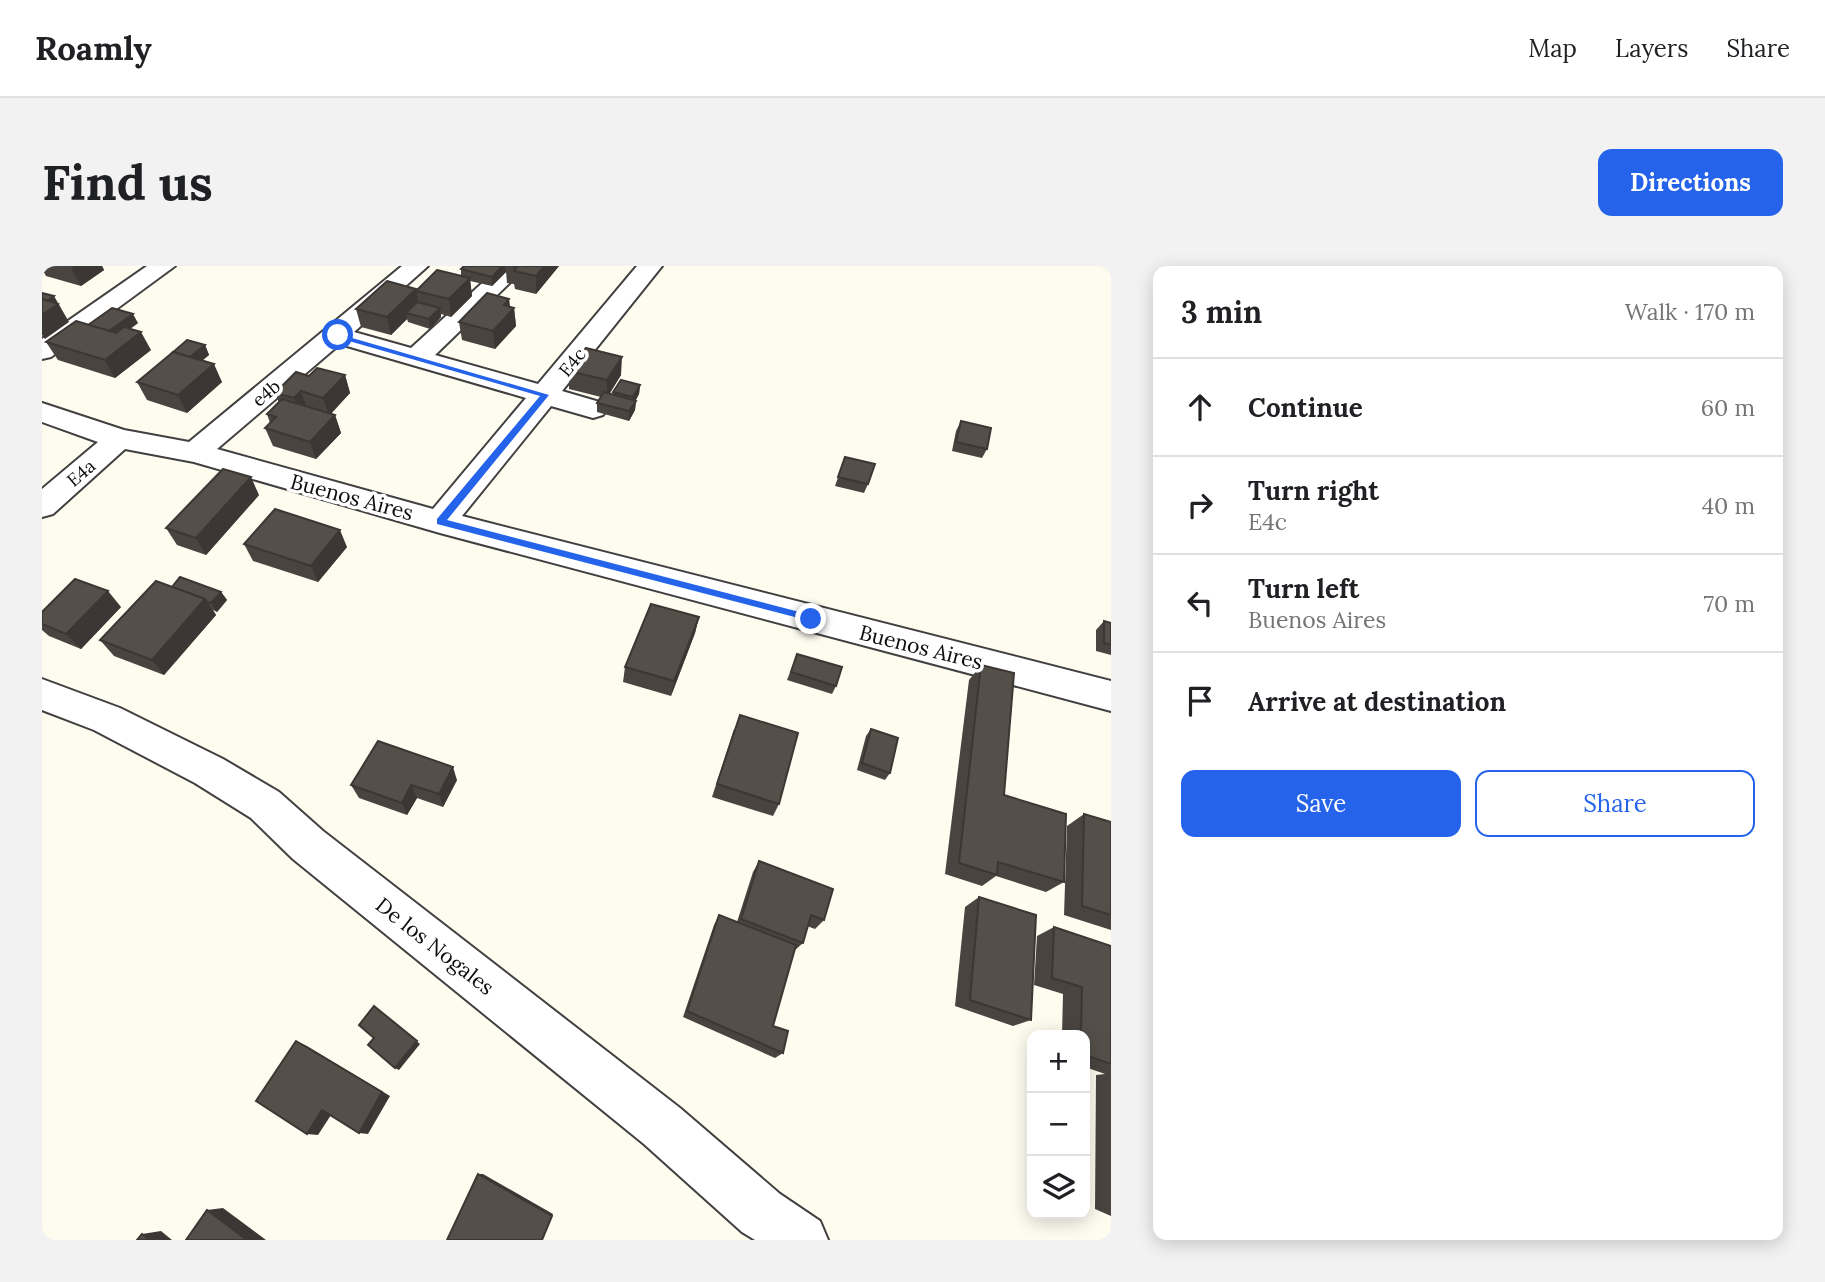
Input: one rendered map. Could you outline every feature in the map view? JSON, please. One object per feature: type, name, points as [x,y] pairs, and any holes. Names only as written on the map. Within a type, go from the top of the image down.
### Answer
[{"type":"street","points":[[42,351],[163,266]]},
{"type":"street","name":"e4b","points":[[195,453],[326,342],[338,335],[416,266]]},
{"type":"street","points":[[416,358],[515,266]]},
{"type":"street","name":"E4c","points":[[440,522],[650,266]]},
{"type":"street","points":[[338,335],[593,408]]},
{"type":"street","name":"Buenos Aires","points":[[42,412],[120,439],[195,453],[440,522],[1111,696]]},
{"type":"street","name":"E4a","points":[[42,506],[120,439]]},
{"type":"street","name":"De los Nogales","points":[[42,694],[107,719],[158,744],[265,805],[308,845],[662,1126],[761,1213],[800,1240]]},
{"type":"building","points":[[464,266],[502,266],[492,277],[461,269]]},
{"type":"building","points":[[511,266],[544,266],[536,276],[514,271],[517,267]]},
{"type":"building","points":[[437,270],[470,278],[449,299],[416,291]]},
{"type":"building","points":[[387,281],[416,289],[387,317],[356,309]]},
{"type":"building","points":[[42,293],[54,296],[47,301],[42,299]]},
{"type":"building","points":[[487,293],[509,299],[504,305],[514,308],[493,331],[459,322]]},
{"type":"building","points":[[42,299],[58,304],[42,315]]},
{"type":"building","points":[[417,302],[440,308],[429,319],[406,313]]},
{"type":"building","points":[[112,308],[133,314],[109,331],[88,325]]},
{"type":"building","points":[[76,321],[116,333],[124,327],[141,332],[105,360],[46,342]]},
{"type":"building","points":[[187,340],[205,345],[190,357],[173,352]]},
{"type":"building","points":[[586,348],[622,357],[607,380],[569,371]]},
{"type":"building","points":[[173,352],[214,364],[178,395],[137,382]]},
{"type":"building","points":[[317,368],[345,375],[323,398],[301,391],[294,398],[275,393],[296,372],[309,376]]},
{"type":"building","points":[[621,380],[640,385],[633,397],[613,392]]},
{"type":"building","points":[[604,392],[636,401],[629,411],[597,403]]},
{"type":"building","points":[[282,399],[335,415],[310,442],[265,428],[276,417],[267,414]]},
{"type":"building","points":[[961,421],[991,428],[987,449],[956,442]]},
{"type":"building","points":[[845,457],[875,464],[868,484],[838,477]]},
{"type":"building","points":[[223,469],[251,477],[196,538],[166,528]]},
{"type":"building","points":[[275,509],[340,530],[311,566],[244,544]]},
{"type":"building","points":[[180,577],[221,592],[211,603],[207,602],[172,587]]},
{"type":"building","points":[[75,579],[108,591],[66,634],[42,624],[42,612]]},
{"type":"building","points":[[156,581],[205,599],[152,660],[100,640]]},
{"type":"building","points":[[651,604],[699,617],[674,681],[625,667]]},
{"type":"building","points":[[1104,621],[1111,623],[1111,645],[1104,643]]},
{"type":"building","points":[[797,654],[842,667],[836,686],[791,672]]},
{"type":"building","points":[[981,665],[1014,673],[1004,795],[1066,814],[1064,882],[998,862],[997,875],[959,863]]},
{"type":"building","points":[[740,715],[798,733],[779,804],[717,784]]},
{"type":"building","points":[[871,729],[898,738],[890,773],[862,763]]},
{"type":"building","points":[[378,741],[453,767],[439,794],[411,785],[402,803],[351,785]]},
{"type":"building","points":[[1084,814],[1111,822],[1111,915],[1082,906]]},
{"type":"building","points":[[759,861],[833,889],[824,920],[811,915],[803,943],[741,919]]},
{"type":"building","points":[[979,897],[1036,915],[1031,1020],[970,1000]]},
{"type":"building","points":[[719,915],[796,945],[773,1026],[788,1031],[783,1053],[687,1011]]},
{"type":"building","points":[[1054,927],[1111,946],[1111,1064],[1090,1057],[1090,1030],[1081,1030],[1082,987],[1052,978]]},
{"type":"building","points":[[374,1006],[417,1041],[395,1068],[368,1045],[374,1038],[359,1025]]},
{"type":"building","points":[[296,1041],[382,1092],[359,1133],[322,1110],[307,1134],[256,1101]]},
{"type":"building","points":[[478,1174],[552,1216],[542,1240],[447,1240]]},
{"type":"building","points":[[207,1210],[247,1240],[186,1240]]},
{"type":"building","points":[[142,1234],[149,1240],[137,1240]]},
{"type":"route","points":[[338,335],[545,395],[440,522],[811,619]]}]
